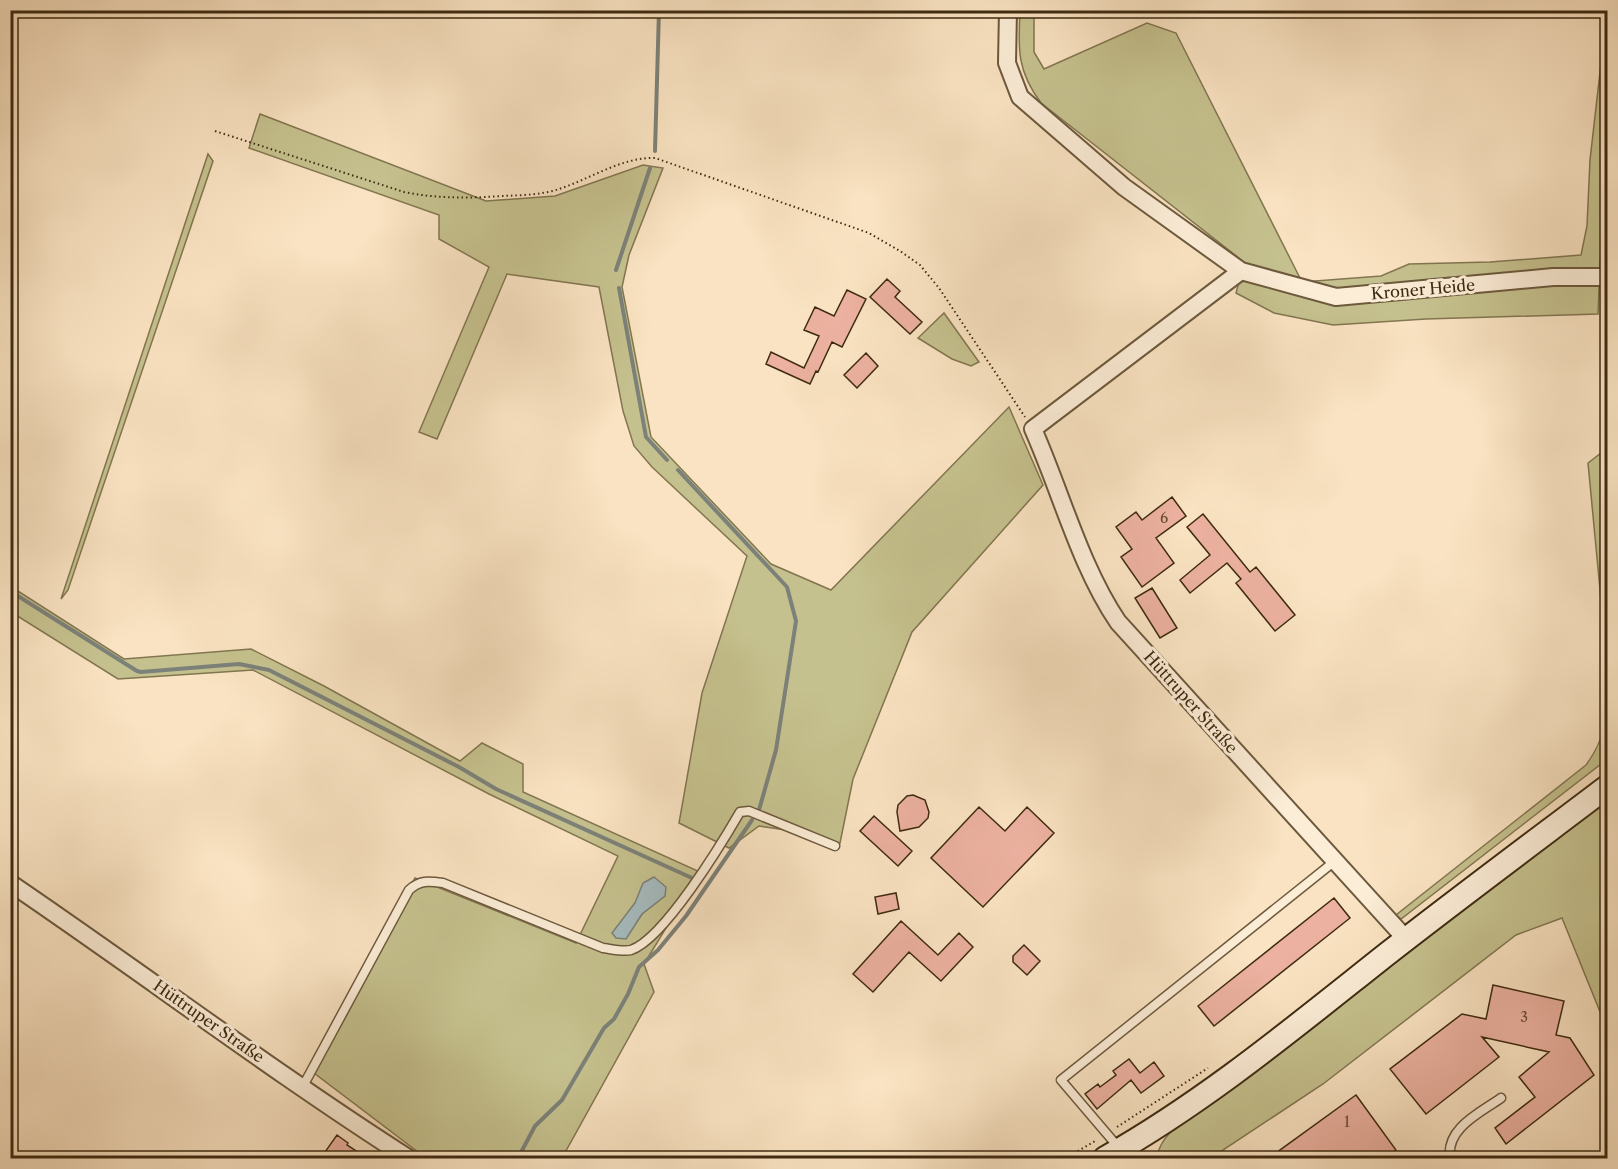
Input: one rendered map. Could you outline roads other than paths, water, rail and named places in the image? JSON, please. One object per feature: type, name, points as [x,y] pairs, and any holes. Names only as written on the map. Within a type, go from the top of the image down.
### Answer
[{"type":"main road","points":[[1118,1155],[1269,1048],[1406,939],[1608,786]]},
{"type":"street","name":"Kroner Heide","points":[[1008,10],[1007,63],[1020,97],[1124,187],[1241,271],[1336,297],[1553,277],[1608,277]]},
{"type":"street","name":"Hüttruper Straße","points":[[1241,271],[1033,429],[1091,575],[1118,622],[1406,939]]},
{"type":"street","name":"Hüttruper Straße","points":[[10,883],[119,957],[342,1116],[408,1158]]},
{"type":"lane","points":[[302,1088],[409,890],[418,882],[427,880],[443,883],[603,948],[630,950],[646,941],[675,910],[729,832],[740,812],[749,811],[835,846]]},
{"type":"lane","points":[[1118,1155],[1061,1080],[1335,861]]},
{"type":"lane","points":[[1450,1158],[1449,1151],[1455,1132],[1501,1098]]},
{"type":"water","points":[[654,877],[666,887],[665,896],[642,914],[626,939],[616,938],[612,933],[635,903],[643,883]]},
{"type":"waterway","points":[[655,151],[659,10]]},
{"type":"waterway","points":[[616,270],[650,168]]},
{"type":"waterway","points":[[619,288],[646,437],[667,460]]},
{"type":"waterway","points":[[678,470],[787,587],[796,621],[776,750],[759,810]]},
{"type":"waterway","points":[[10,591],[137,671],[239,664],[269,670],[459,767],[496,789],[692,878]]},
{"type":"waterway","points":[[518,1158],[535,1126],[562,1100],[604,1028],[614,1019],[639,967],[658,950],[686,916],[752,820]]}]
